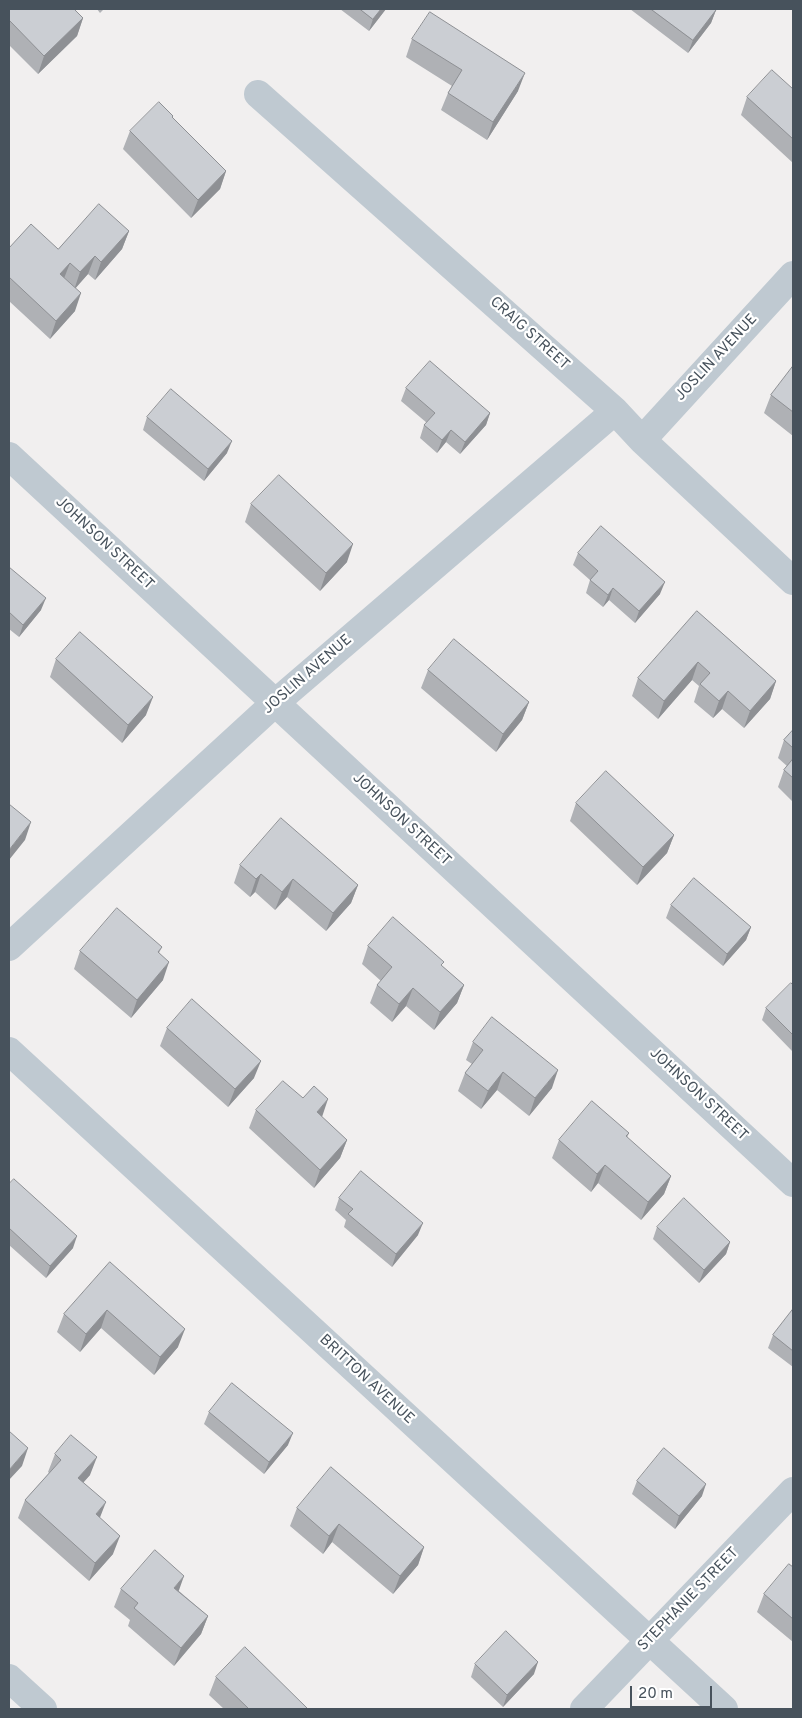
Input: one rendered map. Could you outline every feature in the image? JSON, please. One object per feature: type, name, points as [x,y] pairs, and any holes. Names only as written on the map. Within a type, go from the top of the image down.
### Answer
[{"type":"street","name":"CRAIG STREET","points":[[258,94],[615,411],[642,440],[793,581]]},
{"type":"street","name":"JOSLIN AVENUE","points":[[642,440],[793,275]]},
{"type":"street","name":"JOSLIN AVENUE","points":[[9,947],[275,703],[615,411]]},
{"type":"street","name":"JOHNSON STREET","points":[[9,456],[793,1183]]},
{"type":"street","name":"BRITTON AVENUE","points":[[9,1050],[724,1709]]},
{"type":"street","name":"STEPHANIE STREET","points":[[584,1709],[793,1491]]},
{"type":"street","points":[[9,1678],[43,1709]]},
{"type":"building","points":[[9,9],[74,9],[83,18],[44,56],[9,20]]},
{"type":"building","points":[[360,9],[381,9],[373,19]]},
{"type":"building","points":[[651,9],[714,9],[716,10],[693,40]]},
{"type":"building","points":[[430,12],[525,73],[493,122],[448,93],[462,70],[412,39]]},
{"type":"building","points":[[772,70],[793,89],[793,139],[747,97]]},
{"type":"building","points":[[159,102],[226,171],[198,200],[130,131]]},
{"type":"building","points":[[99,204],[129,231],[101,262],[95,256],[80,272],[70,263],[60,274],[81,293],[56,321],[9,277],[9,248],[31,224],[58,249]]},
{"type":"building","points":[[430,361],[490,413],[465,442],[451,430],[442,440],[424,425],[435,413],[406,388]]},
{"type":"building","points":[[793,366],[793,412],[771,395]]},
{"type":"building","points":[[171,389],[232,441],[208,469],[147,417]]},
{"type":"building","points":[[279,475],[353,544],[326,573],[251,504]]},
{"type":"building","points":[[601,526],[665,582],[639,611],[613,588],[608,595],[590,580],[598,571],[578,553]]},
{"type":"building","points":[[9,567],[46,598],[23,625],[9,612]]},
{"type":"building","points":[[697,611],[776,681],[750,711],[728,691],[719,701],[700,684],[710,673],[698,662],[664,701],[638,678]]},
{"type":"building","points":[[80,632],[153,697],[128,725],[56,659]]},
{"type":"building","points":[[454,639],[529,702],[503,734],[428,670]]},
{"type":"building","points":[[793,730],[793,748],[784,740]]},
{"type":"building","points":[[793,759],[793,778],[784,770]]},
{"type":"building","points":[[606,771],[674,835],[643,867],[576,803]]},
{"type":"building","points":[[9,804],[31,822],[9,850]]},
{"type":"building","points":[[281,818],[358,885],[333,913],[293,879],[282,892],[261,874],[256,879],[240,865]]},
{"type":"building","points":[[694,878],[751,927],[727,954],[671,905]]},
{"type":"building","points":[[117,908],[162,947],[158,952],[169,962],[137,1000],[80,951]]},
{"type":"building","points":[[393,917],[444,962],[441,965],[464,985],[440,1012],[413,988],[399,1004],[377,985],[392,967],[368,946]]},
{"type":"building","points":[[791,983],[793,985],[793,1035],[766,1008]]},
{"type":"building","points":[[192,999],[261,1061],[235,1089],[167,1028]]},
{"type":"building","points":[[492,1017],[558,1070],[535,1098],[503,1072],[488,1091],[465,1073],[483,1050],[473,1042]]},
{"type":"building","points":[[283,1081],[303,1098],[314,1086],[328,1099],[317,1112],[347,1140],[320,1170],[256,1110]]},
{"type":"building","points":[[592,1101],[629,1133],[626,1136],[671,1176],[648,1202],[605,1165],[597,1174],[559,1140]]},
{"type":"building","points":[[361,1171],[423,1223],[396,1254],[348,1214],[353,1209],[339,1198]]},
{"type":"building","points":[[14,1179],[77,1236],[50,1266],[9,1228],[9,1184]]},
{"type":"building","points":[[684,1198],[730,1242],[704,1270],[657,1227]]},
{"type":"building","points":[[110,1262],[185,1329],[160,1357],[107,1310],[86,1334],[64,1314]]},
{"type":"building","points":[[793,1309],[793,1351],[773,1335]]},
{"type":"building","points":[[232,1383],[293,1433],[269,1462],[209,1412]]},
{"type":"building","points":[[9,1431],[28,1448],[9,1470]]},
{"type":"building","points":[[71,1435],[97,1457],[78,1478],[106,1502],[96,1514],[120,1536],[95,1563],[25,1500],[61,1460],[55,1454]]},
{"type":"building","points":[[664,1448],[706,1484],[679,1516],[637,1481]]},
{"type":"building","points":[[331,1467],[424,1547],[400,1576],[339,1524],[329,1536],[297,1508]]},
{"type":"building","points":[[155,1550],[184,1576],[174,1588],[208,1616],[181,1648],[134,1608],[138,1603],[121,1589]]},
{"type":"building","points":[[789,1564],[793,1567],[793,1619],[764,1594]]},
{"type":"building","points":[[506,1631],[538,1662],[507,1695],[475,1664]]},
{"type":"building","points":[[245,1647],[308,1709],[249,1709],[216,1677]]}]
